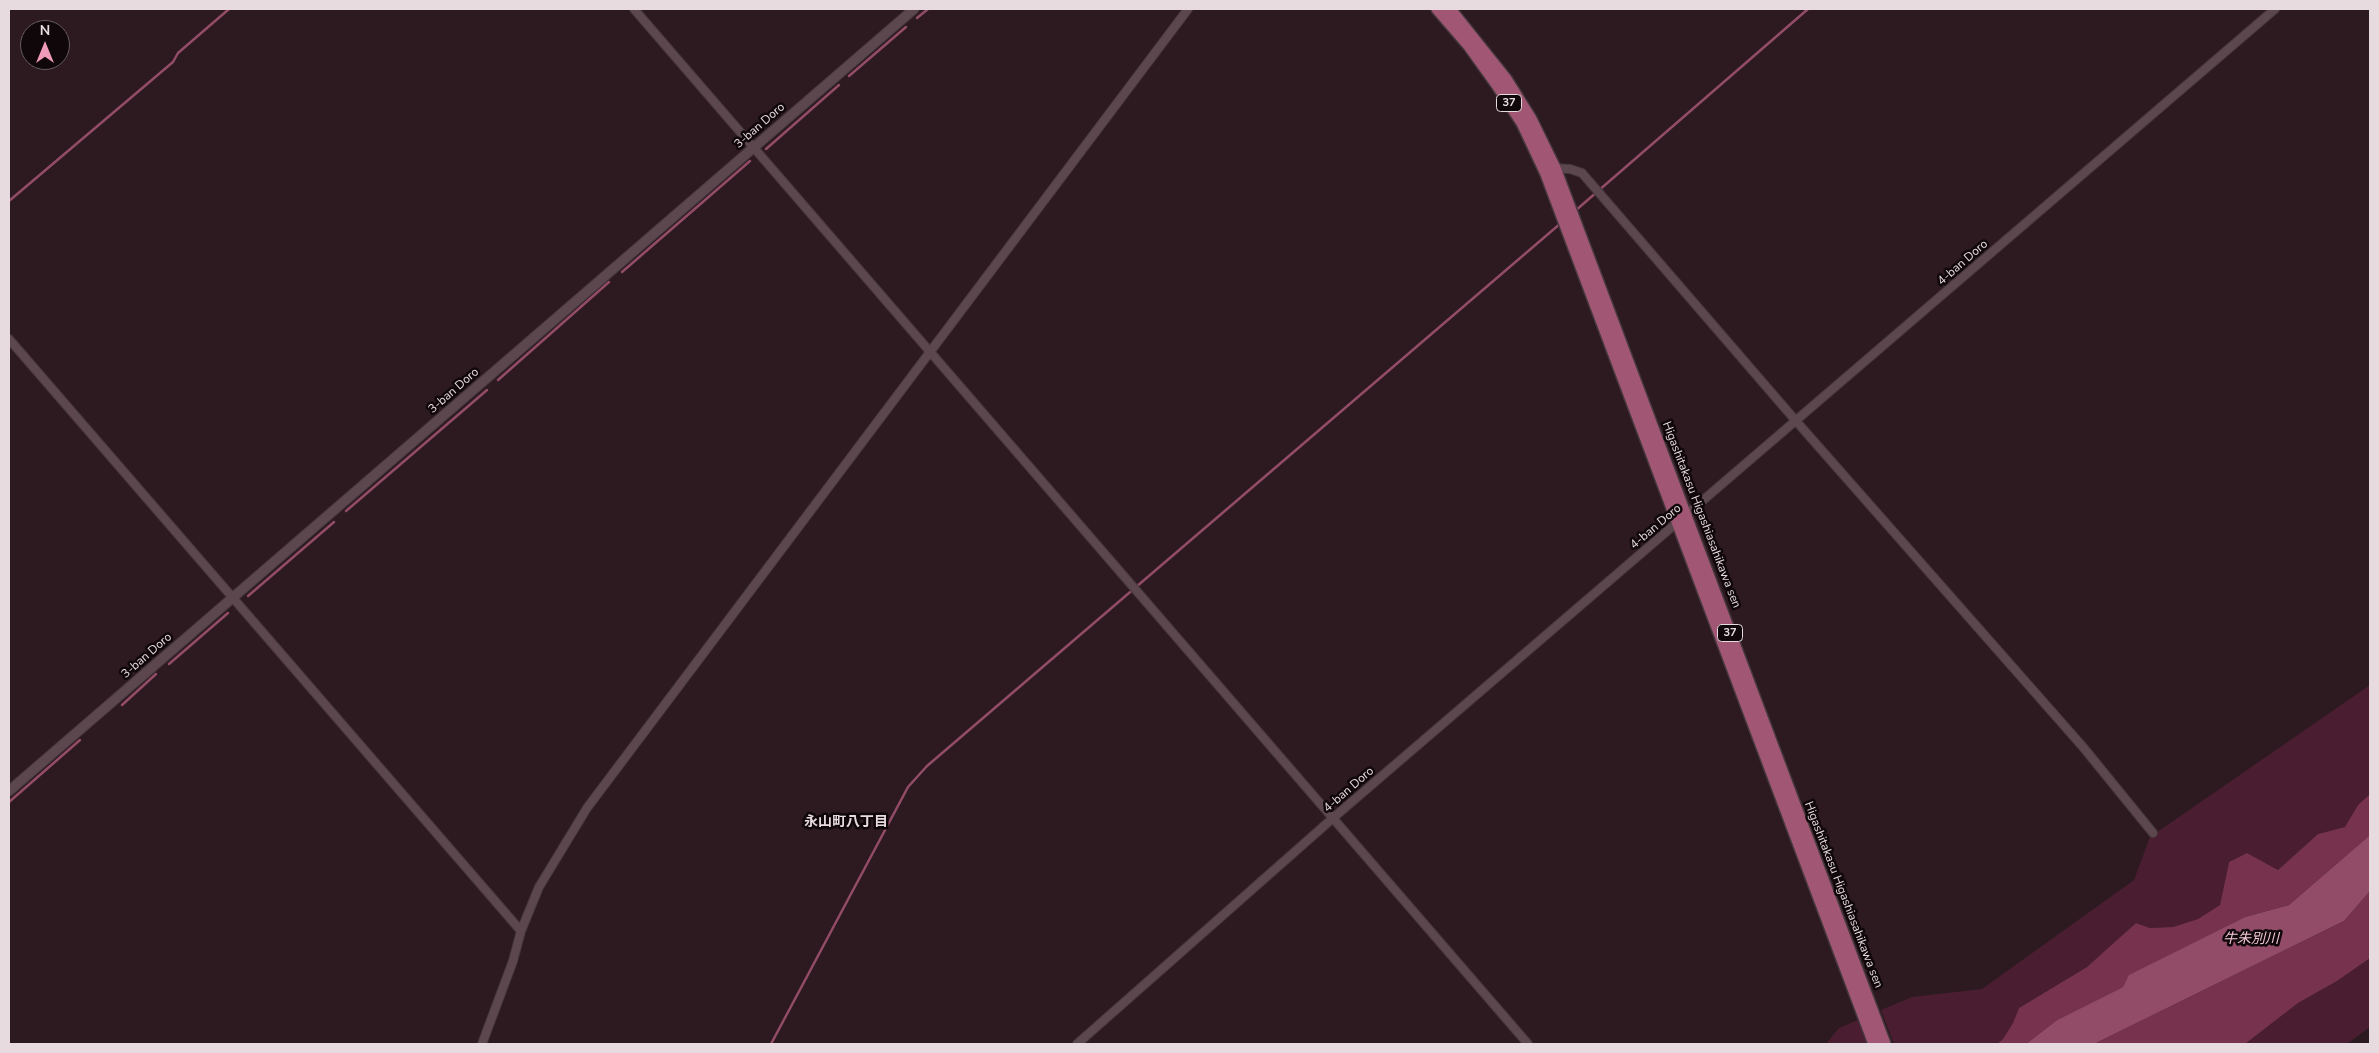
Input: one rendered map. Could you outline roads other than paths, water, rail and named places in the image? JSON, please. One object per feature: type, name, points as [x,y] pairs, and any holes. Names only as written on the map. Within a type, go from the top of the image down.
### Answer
[{"type":"main road","name":"37","points":[[1436,9],[1469,46],[1522,123],[1568,203],[1570,225]]},
{"type":"main road","name":"37","points":[[1450,9],[1506,79],[1531,118],[1550,170],[1559,211],[1570,225]]},
{"type":"main road","name":"Higashitakasu Higashiasahikawa sen","points":[[1570,225],[1885,1044]]},
{"type":"main road","name":"Higashitakasu Higashiasahikawa sen","points":[[1682,520],[1874,1044]]},
{"type":"street","points":[[634,9],[1528,1044]]},
{"type":"street","name":"3-ban Doro","points":[[9,791],[914,9]]},
{"type":"street","points":[[482,1044],[513,962],[521,931],[539,887],[588,808],[1188,9]]},
{"type":"street","name":"4-ban Doro","points":[[1076,1044],[1333,818],[2275,9]]},
{"type":"street","points":[[1550,170],[1570,169],[1582,173],[1796,421],[2070,732],[2153,833]]},
{"type":"street","points":[[9,339],[521,931]]},
{"type":"water","name":"牛朱別川","points":[[2370,835],[2370,891],[2344,921],[2094,1044],[2026,1044],[2057,1020],[2123,987],[2129,975],[2245,917],[2289,905]]},
{"type":"waterway","points":[[9,201],[173,62],[178,53],[229,9]]},
{"type":"waterway","points":[[917,18],[928,9]]},
{"type":"waterway","points":[[1575,211],[1808,9]]},
{"type":"waterway","points":[[849,76],[906,27]]},
{"type":"waterway","points":[[766,149],[839,85]]},
{"type":"waterway","points":[[622,272],[750,161]]},
{"type":"waterway","points":[[771,1044],[908,787],[927,766],[1561,223]]},
{"type":"waterway","points":[[498,380],[609,282]]},
{"type":"waterway","points":[[346,511],[487,390]]},
{"type":"waterway","points":[[248,596],[334,522]]},
{"type":"waterway","points":[[169,664],[228,613]]},
{"type":"waterway","points":[[122,705],[156,674]]},
{"type":"waterway","points":[[9,802],[80,740]]},
{"type":"district","name":"永山町八丁目","points":[[846,823]]}]
